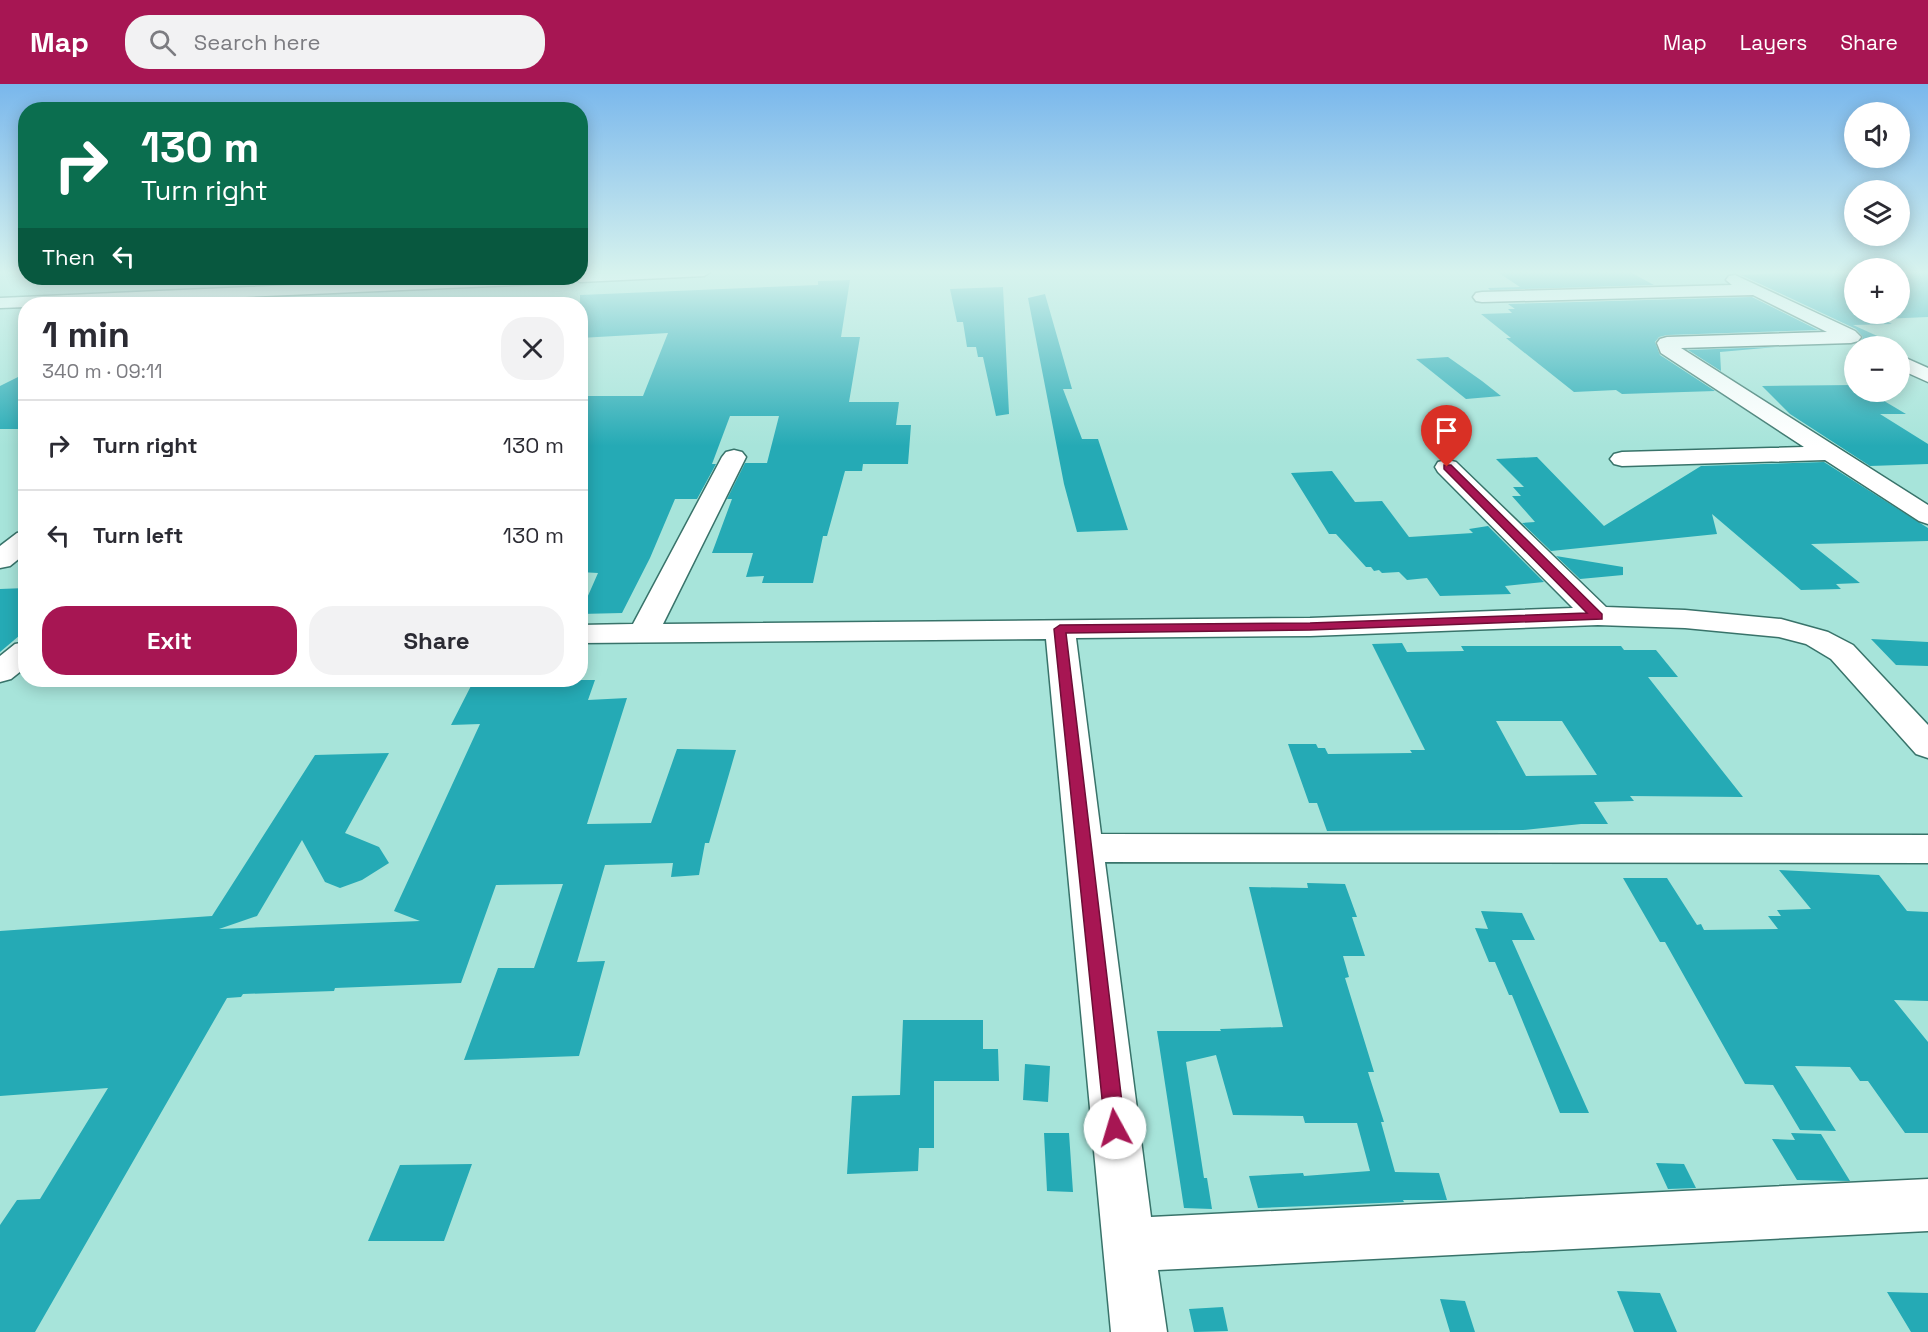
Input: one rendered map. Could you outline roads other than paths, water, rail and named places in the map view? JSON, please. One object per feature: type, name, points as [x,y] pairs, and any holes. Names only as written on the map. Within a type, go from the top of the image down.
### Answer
[{"type":"street","points":[[1835,329],[1849,336]]},
{"type":"street","points":[[1844,337],[1667,343],[1668,349],[1928,516]]},
{"type":"street","points":[[1910,367],[1928,376]]},
{"type":"street","points":[[1622,459],[1829,453]]},
{"type":"street","points":[[644,633],[734,457]]},
{"type":"street","points":[[1447,467],[1598,616]]},
{"type":"street","points":[[0,560],[18,545]]},
{"type":"street","points":[[588,633],[1310,627],[1598,616],[1685,619],[1781,628],[1817,638],[1842,652],[1928,746]]},
{"type":"street","points":[[1060,629],[1139,1332]]},
{"type":"street","points":[[0,672],[18,657]]},
{"type":"street","points":[[1084,848],[1928,849]]},
{"type":"street","points":[[1128,1245],[1928,1205]]}]
